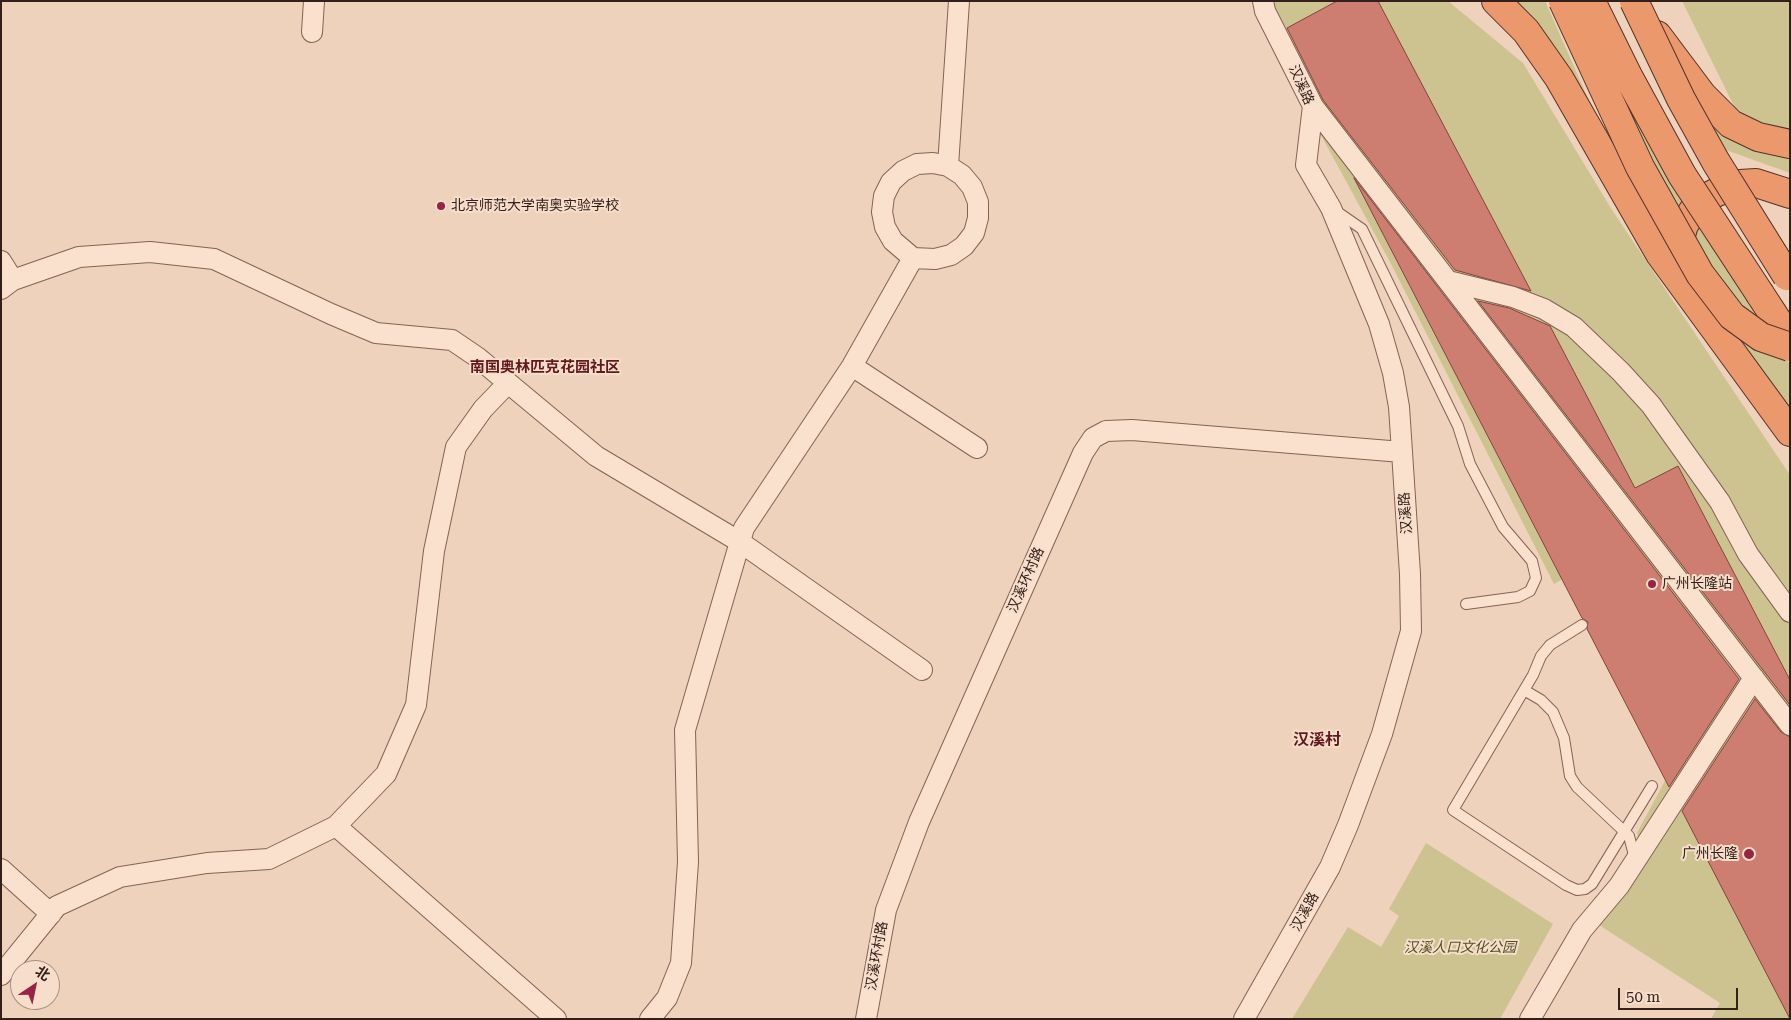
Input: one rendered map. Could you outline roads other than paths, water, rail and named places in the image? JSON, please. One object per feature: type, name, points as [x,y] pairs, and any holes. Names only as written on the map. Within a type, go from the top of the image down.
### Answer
[{"type":"highway","points":[[1496,1],[1526,31],[1559,78],[1660,254],[1790,432]]},
{"type":"highway","points":[[1562,1],[1640,167],[1700,274],[1732,316],[1761,337],[1790,347]]},
{"type":"highway","points":[[1591,1],[1628,76],[1682,175],[1790,340]]},
{"type":"highway","points":[[1636,5],[1702,95],[1732,124],[1758,137],[1790,144]]},
{"type":"highway","points":[[1636,5],[1681,99],[1716,162],[1789,277]]},
{"type":"highway","points":[[1718,332],[1680,248],[1680,238],[1684,225],[1696,206],[1725,189],[1740,184],[1756,183],[1790,194]]},
{"type":"street","points":[[312,32],[314,1]]},
{"type":"street","points":[[948,166],[959,1]]},
{"type":"street","name":"汉溪路","points":[[1244,1019],[1330,867],[1382,734],[1411,631],[1410,574],[1399,406],[1393,373],[1379,324],[1331,208],[1306,165],[1313,106],[1265,12],[1263,1]]},
{"type":"street","points":[[1313,106],[1790,725]]},
{"type":"street","points":[[933,163],[948,166],[962,175],[972,187],[978,202],[978,218],[974,233],[964,246],[951,255],[935,259],[914,258],[893,241],[885,227],[882,212],[884,196],[892,182],[903,171],[917,164],[933,163]]},
{"type":"street","points":[[1,260],[7,285],[79,257],[150,252],[214,259],[376,333],[452,340],[477,357],[596,456],[740,542],[922,670]]},
{"type":"street","points":[[650,1019],[667,998],[680,963],[688,862],[685,730],[744,528],[852,366],[914,258]]},
{"type":"street","points":[[1448,281],[1513,297],[1544,309],[1574,327],[1621,372],[1651,404],[1720,502],[1748,554],[1790,612]]},
{"type":"street","points":[[852,366],[977,448]]},
{"type":"street","points":[[1,975],[57,906],[120,877],[207,863],[269,859],[336,826],[386,774],[416,705],[434,552],[456,447],[483,409],[508,383]]},
{"type":"street","name":"汉溪环村路","points":[[866,1019],[886,910],[919,822],[1082,453],[1093,438],[1106,431],[1132,430],[1402,452]]},
{"type":"street","points":[[1530,1019],[1582,930],[1619,886],[1754,678]]},
{"type":"street","points":[[336,826],[556,1019]]},
{"type":"street","points":[[1,869],[51,914]]},
{"type":"lane","points":[[1331,208],[1362,229],[1458,426],[1470,464],[1503,527],[1532,561],[1536,578],[1530,591],[1518,597],[1466,604]]},
{"type":"lane","points":[[1582,625],[1550,645],[1542,656],[1453,810],[1577,890],[1585,890],[1592,884],[1652,786]]},
{"type":"lane","points":[[1524,690],[1541,700],[1553,712],[1564,738],[1570,776],[1577,787],[1629,836],[1636,860]]},
{"type":"place","name":"北京师范大学南奥实验学校","points":[[441,206]]},
{"type":"place","name":"广州长隆站","points":[[1652,584]]},
{"type":"place","name":"广州长隆","points":[[1749,854]]},
{"type":"district","name":"南国奥林匹克花园社区","points":[[545,368]]},
{"type":"district","name":"汉溪村","points":[[1317,740]]},
{"type":"park label","name":"汉溪人口文化公园","points":[[1460,948]]}]
